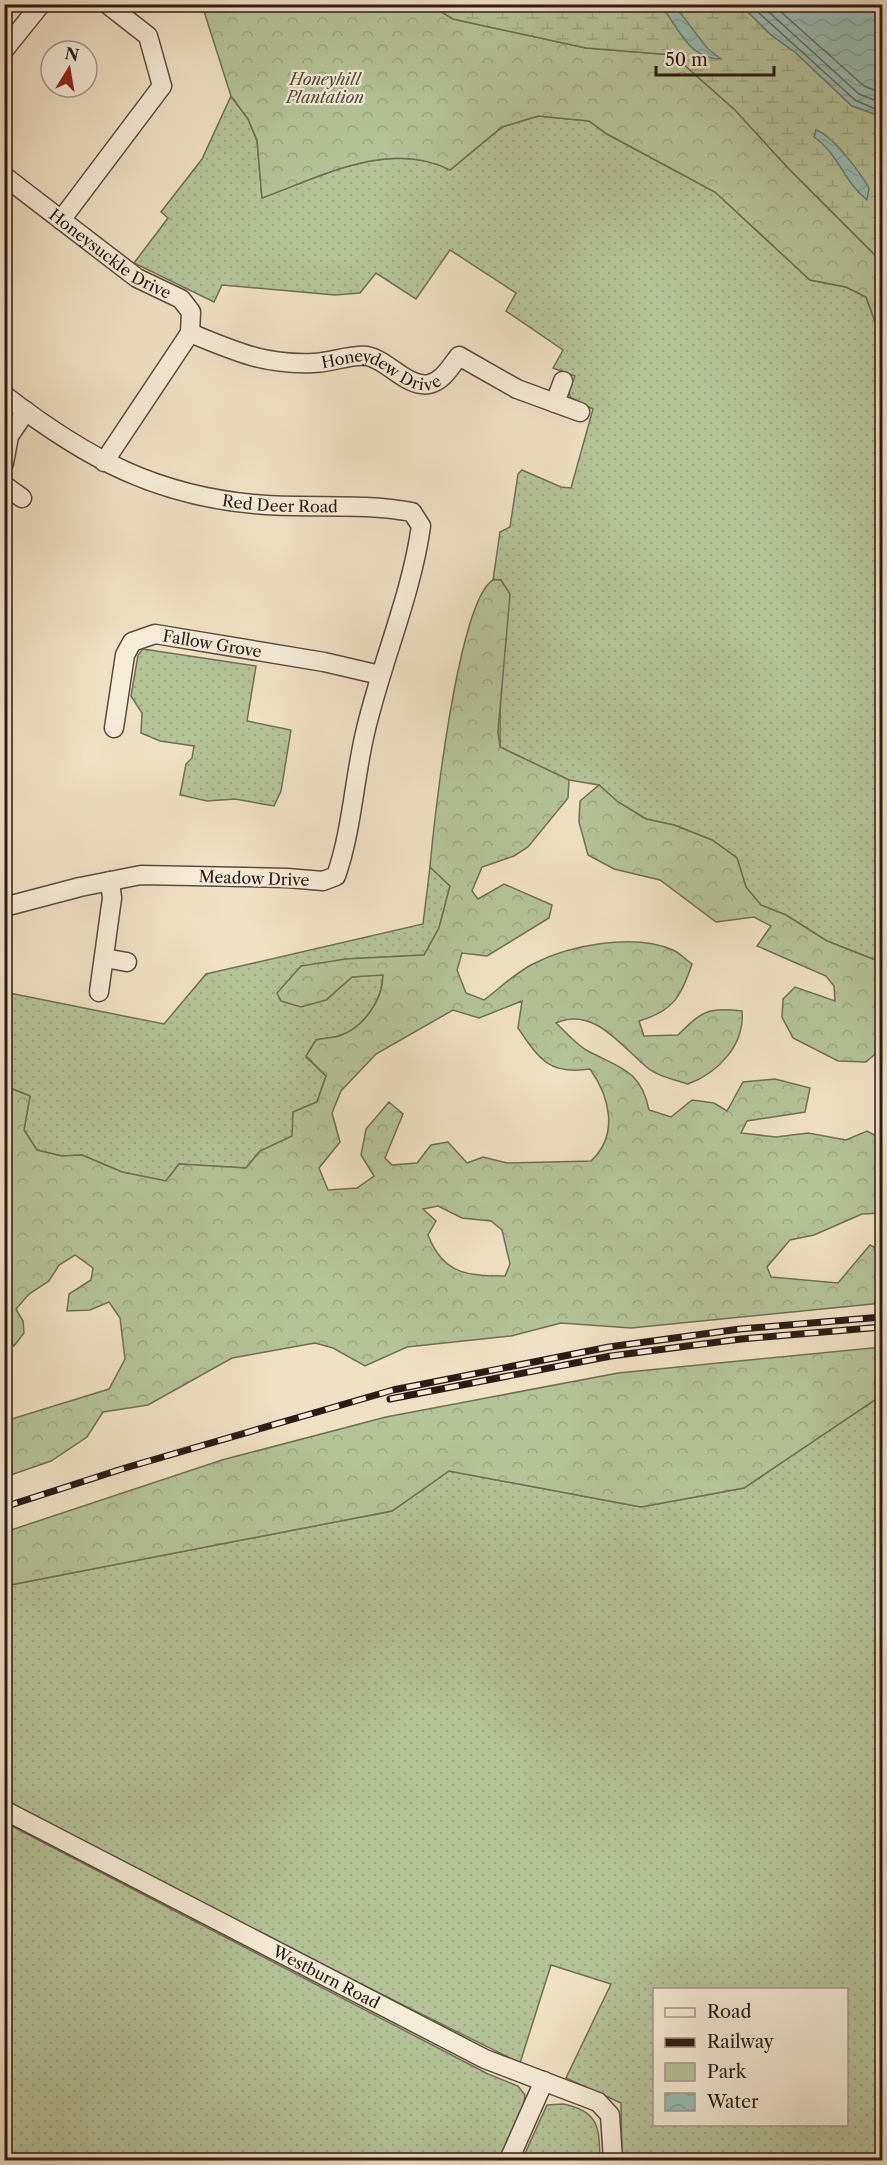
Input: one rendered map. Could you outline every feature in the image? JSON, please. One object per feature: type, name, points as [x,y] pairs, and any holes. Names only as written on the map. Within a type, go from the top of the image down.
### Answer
[{"type":"street","points":[[4,50],[41,4]]},
{"type":"street","points":[[61,220],[162,86],[148,36],[106,4]]},
{"type":"street","name":"Honeysuckle Drive","points":[[4,176],[137,278],[181,299],[191,312],[190,333]]},
{"type":"street","points":[[104,462],[190,333]]},
{"type":"street","name":"Honeydew Drive","points":[[190,333],[257,360],[285,364],[324,363],[365,356],[377,359],[415,382],[429,384],[442,378],[459,356],[517,389],[580,412]]},
{"type":"street","points":[[555,403],[563,381]]},
{"type":"street","name":"Red Deer Road","points":[[4,395],[80,449],[104,462],[156,483],[212,498],[264,505],[381,506],[412,512],[421,526],[415,568],[380,675]]},
{"type":"street","points":[[4,463],[9,436],[26,411]]},
{"type":"street","points":[[4,485],[22,498]]},
{"type":"street","name":"Fallow Grove","points":[[114,728],[125,655],[132,642],[155,634],[324,662],[380,675]]},
{"type":"street","name":"Meadow Drive","points":[[4,907],[110,880],[141,875],[323,881],[336,876],[365,733],[380,675]]},
{"type":"street","points":[[99,992],[112,898],[110,880]]},
{"type":"street","points":[[104,958],[127,962]]},
{"type":"street","name":"Westburn Road","points":[[4,1810],[485,2060],[598,2102],[610,2115],[613,2160]]},
{"type":"street","points":[[509,2160],[544,2081]]},
{"type":"green space","name":"Honeyhill Plantation","points":[[202,5],[430,5],[453,19],[586,48],[673,55],[735,110],[789,169],[882,262],[882,340],[866,297],[846,287],[810,280],[715,192],[607,134],[589,121],[538,116],[502,127],[450,170],[427,161],[403,158],[379,160],[355,164],[262,198],[257,140],[248,119],[231,96]]},
{"type":"green space","points":[[430,5],[741,5],[770,34],[796,53],[852,106],[878,115],[882,121],[882,262],[789,169],[735,110],[673,55],[586,48],[453,19]]},
{"type":"green space","points":[[231,96],[248,119],[257,141],[262,198],[355,164],[379,160],[403,158],[427,161],[450,170],[502,127],[538,116],[589,121],[607,134],[715,192],[810,280],[846,287],[866,297],[882,340],[882,1015],[878,1016],[880,975],[878,961],[827,941],[786,915],[760,905],[746,887],[737,858],[712,840],[674,825],[646,819],[618,802],[599,785],[569,780],[500,747],[501,580],[493,580],[500,532],[510,527],[518,474],[522,470],[561,487],[571,488],[593,409],[570,397],[569,391],[575,376],[553,368],[563,350],[506,311],[516,293],[450,250],[416,299],[376,273],[360,293],[335,295],[222,285],[214,302],[134,263],[168,218],[161,212],[202,159]]},
{"type":"green space","points":[[493,580],[501,580],[510,594],[498,732],[500,747],[569,780],[568,798],[528,847],[514,856],[482,867],[472,891],[478,899],[504,884],[552,905],[549,918],[487,956],[462,953],[457,970],[466,993],[484,1000],[533,964],[565,951],[602,943],[640,942],[673,950],[681,955],[692,964],[684,985],[668,1007],[660,1013],[639,1021],[644,1036],[678,1035],[706,1012],[742,1011],[742,1023],[734,1046],[719,1065],[699,1079],[688,1084],[653,1072],[618,1040],[595,1024],[570,1019],[556,1023],[575,1042],[635,1078],[641,1086],[649,1110],[671,1117],[692,1100],[714,1103],[727,1111],[743,1082],[775,1079],[810,1088],[805,1112],[747,1121],[741,1133],[776,1137],[808,1133],[846,1140],[867,1131],[882,1139],[882,1213],[862,1214],[814,1235],[790,1240],[767,1267],[771,1277],[838,1283],[870,1245],[882,1251],[882,1303],[631,1328],[561,1323],[511,1336],[407,1347],[365,1366],[333,1348],[315,1343],[232,1358],[148,1405],[103,1412],[87,1437],[51,1461],[5,1477],[5,1421],[109,1389],[125,1359],[120,1318],[109,1302],[90,1310],[67,1311],[69,1294],[91,1280],[93,1268],[75,1255],[59,1265],[49,1281],[29,1294],[16,1309],[23,1321],[24,1333],[14,1346],[5,1336],[5,1086],[30,1096],[24,1130],[37,1150],[62,1156],[82,1155],[122,1172],[166,1181],[179,1164],[246,1168],[260,1151],[292,1136],[293,1112],[317,1102],[326,1076],[306,1056],[316,1040],[339,1036],[364,1020],[380,994],[383,975],[352,977],[326,1000],[301,1007],[281,1001],[277,993],[301,966],[346,959],[424,955],[439,928],[450,886],[430,867],[442,761],[459,668],[469,627],[480,596]],"holes":[[[522,1001],[518,1028],[539,1056],[555,1067],[590,1069],[603,1092],[608,1128],[600,1151],[591,1161],[507,1163],[483,1157],[467,1163],[448,1142],[431,1145],[417,1163],[392,1165],[385,1158],[403,1114],[389,1102],[366,1129],[361,1155],[374,1176],[357,1188],[328,1190],[319,1168],[340,1142],[332,1113],[341,1091],[376,1054],[453,1010],[479,1018]],[[438,1206],[462,1218],[491,1221],[502,1230],[510,1264],[505,1276],[468,1273],[458,1270],[441,1258],[428,1235],[436,1221],[423,1209]]]},
{"type":"green space","points":[[143,649],[256,666],[247,721],[291,730],[281,791],[274,806],[235,799],[207,801],[180,795],[186,764],[192,758],[194,746],[160,741],[141,733],[142,713],[131,696],[138,655]]},
{"type":"green space","points":[[599,785],[618,802],[646,819],[674,825],[712,840],[737,858],[746,887],[761,905],[786,915],[827,941],[878,961],[880,975],[878,1016],[882,1015],[882,1048],[866,1062],[838,1061],[793,1038],[782,1017],[783,999],[795,987],[835,1001],[834,986],[826,976],[757,946],[771,926],[754,917],[716,922],[660,880],[614,869],[588,855],[579,822],[580,801]]},
{"type":"green space","points":[[430,867],[450,886],[439,928],[424,955],[346,959],[326,1000],[352,977],[383,974],[380,993],[364,1019],[348,1032],[316,1040],[306,1057],[326,1076],[317,1102],[293,1112],[293,1136],[260,1151],[246,1168],[179,1164],[166,1181],[122,1172],[82,1155],[62,1156],[37,1150],[24,1130],[30,1096],[5,1086],[4,992],[164,1024],[206,974],[423,924]]},
{"type":"green space","points":[[882,1347],[882,1395],[744,1488],[641,1507],[449,1471],[392,1511],[5,1586],[5,1532],[222,1460],[386,1417],[618,1373]]},
{"type":"green space","points":[[882,1395],[882,2160],[622,2160],[621,2103],[566,2078],[611,1984],[551,1965],[520,2063],[240,1924],[5,1800],[4,1586],[392,1511],[449,1471],[641,1507],[744,1488]]},
{"type":"green space","points":[[4,1822],[488,2074],[518,2086],[525,2095],[523,2107],[499,2160],[5,2160]]},
{"type":"green space","points":[[563,2104],[584,2111],[595,2123],[598,2131],[600,2160],[522,2160],[547,2105]]},
{"type":"water","points":[[660,5],[674,5],[708,49],[721,59],[710,58],[692,48]]},
{"type":"water","points":[[741,5],[882,5],[882,121],[877,115],[852,106],[796,53],[770,34]]},
{"type":"water","points":[[816,130],[823,133],[837,146],[859,173],[869,188],[867,200],[852,185],[829,151],[814,137]]},
{"type":"railway","points":[[4,1507],[125,1468],[393,1390],[609,1347],[740,1329],[882,1317]]},
{"type":"railway","points":[[390,1399],[611,1356],[741,1339],[882,1327]]}]
